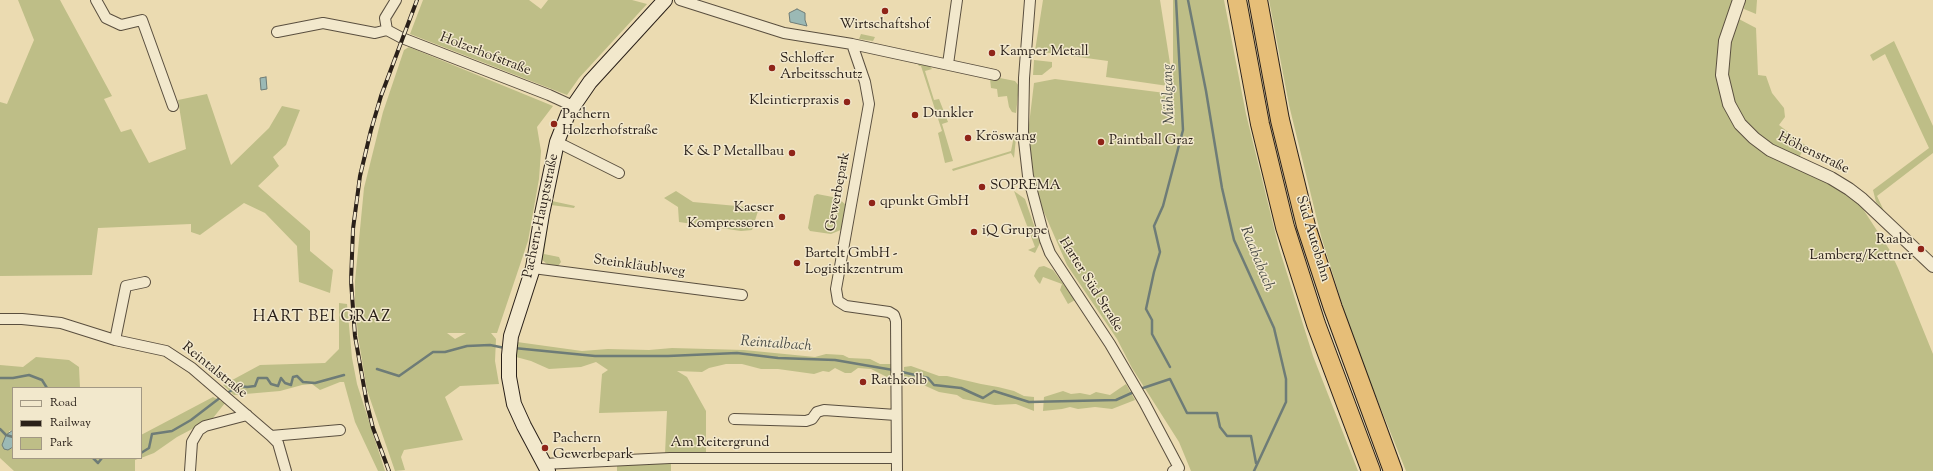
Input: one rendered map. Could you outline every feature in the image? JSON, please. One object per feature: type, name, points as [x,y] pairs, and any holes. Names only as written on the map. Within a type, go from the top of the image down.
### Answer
[{"type":"highway","name":"Süd Autobahn","points":[[1237,0],[1260,124],[1285,226],[1316,324],[1371,471]]},
{"type":"highway","name":"Süd Autobahn","points":[[1258,0],[1280,120],[1306,226],[1393,471]]},
{"type":"main road","name":"Pachern-Hauptstraße","points":[[546,467],[514,404],[509,356],[511,336],[533,268],[542,214],[557,142],[573,106],[590,82],[665,0]]},
{"type":"street","points":[[96,0],[106,18],[121,25],[142,20],[173,106]]},
{"type":"street","points":[[277,32],[324,23],[375,33],[387,30],[385,18],[396,0]]},
{"type":"street","points":[[680,0],[784,32],[852,44],[995,75]]},
{"type":"street","points":[[948,64],[957,0]]},
{"type":"street","name":"Harter Süd Straße","points":[[1030,0],[1024,78],[1023,125],[1028,176],[1050,253],[1106,337],[1144,402],[1179,468],[1173,471]]},
{"type":"street","name":"Höhenstraße","points":[[1739,0],[1725,41],[1722,75],[1729,104],[1740,124],[1754,138],[1770,150],[1831,178],[1849,189],[1862,199],[1933,266]]},
{"type":"street","name":"Holzerhofstraße","points":[[387,30],[402,38],[550,95],[573,106]]},
{"type":"street","name":"Gewerbepark","points":[[852,44],[865,82],[869,104],[836,289],[838,301],[846,306],[889,312],[894,315],[896,321],[898,364],[896,415],[897,471]]},
{"type":"street","name":"Pachern-Hauptstraße","points":[[557,142],[619,173]]},
{"type":"street","name":"Steinkläublweg","points":[[533,268],[742,295]]},
{"type":"street","points":[[115,340],[126,286],[145,282]]},
{"type":"street","name":"Reintalstraße","points":[[0,319],[22,319],[61,323],[115,340],[166,350],[192,368],[272,436],[278,443],[286,471]]},
{"type":"street","points":[[734,419],[806,421],[812,419],[817,412],[824,410],[896,415]]},
{"type":"street","points":[[190,471],[192,442],[199,430],[205,426],[247,415]]},
{"type":"street","points":[[272,436],[340,430]]},
{"type":"street","name":"Am Reitergrund","points":[[546,467],[670,458],[896,458]]},
{"type":"green space","points":[[18,0],[60,0],[112,96],[104,99],[121,132],[131,129],[149,163],[186,149],[178,100],[207,94],[231,165],[269,128],[282,106],[300,110],[286,145],[273,157],[279,166],[258,186],[310,231],[310,251],[333,270],[330,293],[299,282],[297,246],[265,213],[244,203],[200,235],[191,232],[191,224],[98,228],[92,275],[0,276],[0,102],[7,104],[34,40]]},
{"type":"green space","points":[[423,0],[529,0],[541,9],[548,0],[632,0],[647,4],[579,78],[567,95],[410,34]]},
{"type":"green space","points":[[1043,0],[1160,0],[1172,76],[1168,86],[1106,77],[1108,61],[1035,51]]},
{"type":"green space","points":[[1173,0],[1224,0],[1246,114],[1279,248],[1313,356],[1358,471],[1191,471],[1179,442],[1132,368],[1117,339],[1067,265],[1036,194],[1028,133],[1034,83],[1055,79],[1173,94]]},
{"type":"green space","points":[[1269,0],[1735,0],[1719,86],[1724,104],[1734,124],[1839,187],[1861,206],[1889,249],[1933,354],[1933,471],[1406,471],[1354,342],[1321,236],[1289,105]]},
{"type":"green space","points":[[1745,0],[1757,0],[1756,14],[1744,9]]},
{"type":"green space","points":[[1737,18],[1756,28],[1758,75],[1766,76],[1772,93],[1784,108],[1785,117],[1779,125],[1805,145],[1798,160],[1773,149],[1741,119],[1727,85],[1728,50]]},
{"type":"green space","points":[[861,34],[875,37],[873,41],[859,39]]},
{"type":"green space","points":[[1894,41],[1933,126],[1933,153],[1877,196],[1884,211],[1876,202],[1873,190],[1929,148],[1885,54],[1873,61],[1870,55]]},
{"type":"green space","points":[[409,47],[553,106],[537,127],[541,151],[539,179],[528,241],[497,333],[491,333],[496,339],[495,361],[499,384],[460,386],[445,397],[463,440],[404,450],[401,457],[405,470],[395,471],[367,390],[358,336],[355,281],[364,188],[383,112],[404,50]],"holes":[[[447,333],[466,333],[455,339]]]},
{"type":"green space","points":[[1034,60],[1052,62],[1052,67],[1042,75],[1033,75]]},
{"type":"green space","points":[[916,61],[930,66],[932,69],[925,71],[934,100],[939,99],[948,122],[942,124],[953,161],[945,163],[938,133],[942,131],[921,66],[919,66]]},
{"type":"green space","points":[[980,74],[1015,81],[1019,86],[1016,113],[1012,112],[1009,107],[1007,96],[998,97],[997,89],[991,88],[990,79]]},
{"type":"green space","points":[[1014,136],[1016,138],[1014,158],[1011,153],[953,171],[952,169],[1011,151]]},
{"type":"green space","points":[[676,191],[693,202],[759,208],[752,230],[741,231],[679,222],[678,207],[664,198]]},
{"type":"green space","points":[[1014,191],[1025,199],[1040,243],[1035,253],[1028,250],[1035,247]]},
{"type":"green space","points":[[817,194],[838,198],[846,205],[843,229],[831,234],[810,231],[808,228],[814,196]]},
{"type":"green space","points":[[552,201],[575,206],[574,208],[551,205],[544,254],[559,257],[561,262],[558,266],[547,264],[541,259],[550,202]]},
{"type":"green space","points":[[1044,266],[1053,270],[1075,300],[1068,304],[1060,290],[1062,284],[1043,277],[1040,284],[1038,282],[1034,276],[1039,267]]},
{"type":"green space","points":[[339,303],[347,304],[352,358],[357,384],[385,471],[378,471],[355,422],[344,382],[340,382],[320,390],[312,384],[280,391],[234,395],[223,385],[260,365],[325,363],[339,349]]},
{"type":"green space","points":[[517,342],[582,351],[608,349],[649,350],[672,348],[744,350],[815,357],[826,354],[843,355],[849,358],[870,359],[880,364],[893,364],[893,380],[871,369],[858,368],[851,373],[845,373],[835,368],[829,372],[823,371],[814,374],[778,369],[761,369],[742,364],[726,364],[709,368],[702,372],[677,371],[687,377],[706,411],[706,453],[665,454],[667,411],[599,413],[602,374],[608,370],[596,362],[581,367],[549,369],[531,361],[516,357]]},
{"type":"green space","points":[[36,357],[69,360],[79,367],[80,387],[12,387],[12,430],[9,431],[12,459],[138,459],[135,460],[135,471],[14,471],[0,458],[0,365],[23,367]]},
{"type":"green space","points":[[911,366],[939,376],[947,376],[998,387],[1014,391],[1024,396],[1034,397],[1034,411],[1016,404],[995,405],[963,399],[957,395],[939,392],[919,383],[904,380],[904,367]]},
{"type":"green space","points":[[1126,384],[1135,400],[1112,409],[1095,407],[1078,409],[1070,407],[1043,411],[1044,397],[1063,391],[1071,394],[1080,393],[1090,395],[1096,392],[1110,395]]},
{"type":"green space","points":[[213,397],[225,403],[213,418],[177,437],[154,453],[142,458],[142,434]]},
{"type":"green space","points":[[671,462],[671,471],[617,471],[617,464]]},
{"type":"water","points":[[797,9],[805,13],[807,26],[790,22],[789,13]]},
{"type":"water","points":[[266,77],[267,89],[261,90],[260,78]]},
{"type":"water","points":[[12,431],[12,448],[8,450],[4,449],[2,445],[6,435]]},
{"type":"waterway","name":"Mühlgang","points":[[1170,367],[1152,334],[1152,320],[1146,309],[1160,252],[1154,226],[1163,206],[1183,130],[1176,0]]},
{"type":"waterway","name":"Raababach","points":[[1188,0],[1206,91],[1222,188],[1234,240],[1274,328],[1286,379],[1286,402],[1254,471]]},
{"type":"waterway","name":"Reintalbach","points":[[377,369],[399,376],[433,352],[445,352],[467,346],[490,345],[505,348]]},
{"type":"waterway","name":"Reintalbach","points":[[514,348],[595,356],[668,356],[737,353],[778,358],[835,360],[893,370]]},
{"type":"waterway","name":"Reintalbach","points":[[898,371],[928,378],[934,385],[961,388],[983,398],[994,391],[1029,402],[1116,400],[1136,391]]},
{"type":"waterway","name":"Reintalbach","points":[[0,378],[13,378],[29,375],[42,380],[46,387]]},
{"type":"waterway","name":"Reintalbach","points":[[225,394],[240,386],[255,386],[258,378],[267,378],[271,384],[278,386],[281,378],[285,383],[291,385],[293,377],[297,376],[303,382],[315,383],[344,375]]},
{"type":"waterway","name":"Mühlgang","points":[[1140,389],[1170,379],[1187,413],[1217,413],[1220,427],[1227,436],[1251,436],[1256,463]]},
{"type":"waterway","name":"Reintalbach","points":[[142,452],[149,448],[152,434],[172,431],[191,420],[221,397]]},
{"type":"waterway","points":[[0,429],[6,435],[12,437]]},
{"type":"waterway","name":"Reintalbach","points":[[94,459],[98,463],[101,459]]},
{"type":"railway","points":[[389,471],[373,428],[367,404],[355,336],[351,281],[353,229],[360,176],[371,130],[381,96],[417,0]]},
{"type":"place","name":"Wirtschaftshof","points":[[885,11]]},
{"type":"place","name":"Kamper Metall","points":[[992,53]]},
{"type":"place","name":"Schloffer Arbeitsschutz","points":[[772,68]]},
{"type":"place","name":"Kleintierpraxis","points":[[847,102]]},
{"type":"place","name":"Dunkler","points":[[915,115]]},
{"type":"place","name":"Pachern Holzerhofstraße","points":[[554,124]]},
{"type":"place","name":"Kröswang","points":[[968,138]]},
{"type":"place","name":"Paintball Graz","points":[[1101,142]]},
{"type":"place","name":"K & P Metallbau","points":[[792,153]]},
{"type":"place","name":"SOPREMA","points":[[982,187]]},
{"type":"place","name":"qpunkt GmbH","points":[[872,203]]},
{"type":"place","name":"Kaeser Kompressoren","points":[[782,217]]},
{"type":"place","name":"iQ Gruppe","points":[[974,232]]},
{"type":"place","name":"Raaba Lamberg/Kettner","points":[[1921,249]]},
{"type":"place","name":"Bartelt GmbH - Logistikzentrum","points":[[797,263]]},
{"type":"place","name":"Rathkolb","points":[[863,382]]},
{"type":"place","name":"Pachern Gewerbepark","points":[[545,448]]},
{"type":"district","name":"HART BEI GRAZ","points":[[322,318]]}]
